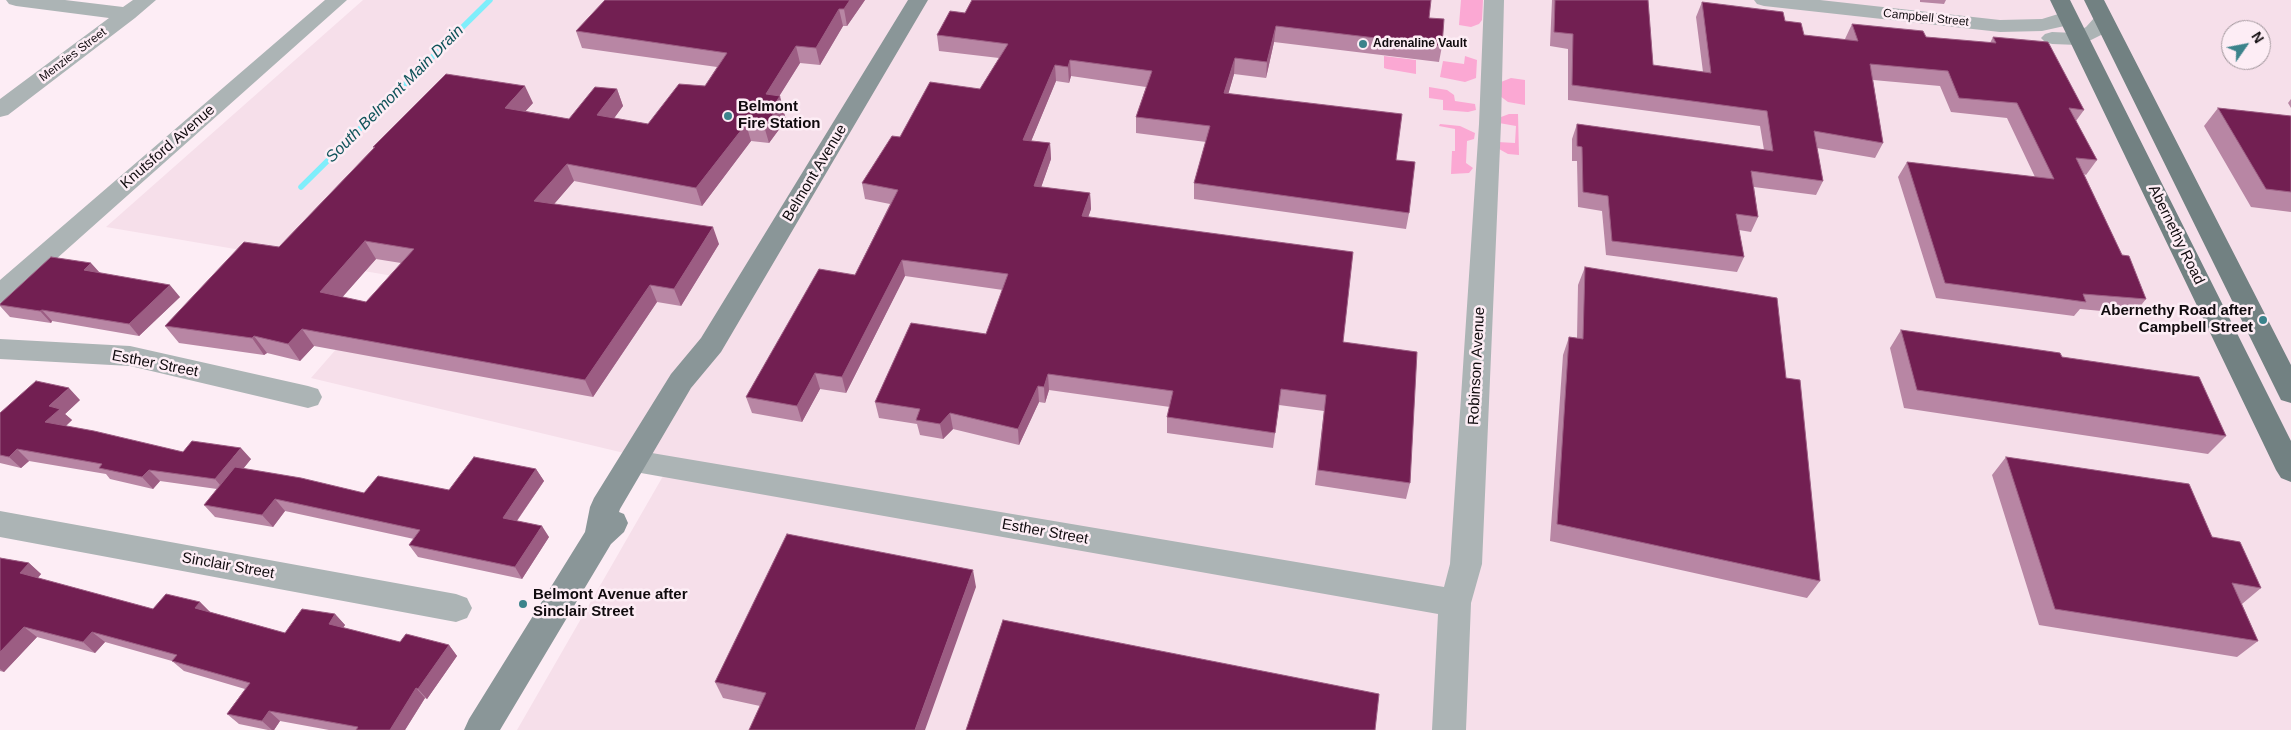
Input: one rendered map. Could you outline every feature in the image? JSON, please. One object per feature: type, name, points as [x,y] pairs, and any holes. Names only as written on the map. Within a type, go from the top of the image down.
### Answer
[{"type":"main road","name":"Belmont Avenue","points":[[481,730],[600,535],[623,514],[643,464],[697,382],[712,345],[918,0]]},
{"type":"main road","points":[[2098,10],[2291,392]]},
{"type":"main road","name":"Abernethy Road","points":[[2069,19],[2291,470]]},
{"type":"street","points":[[16,0],[128,14]]},
{"type":"street","name":"Menzies Street","points":[[0,110],[146,0]]},
{"type":"street","name":"Knutsford Avenue","points":[[0,294],[337,0]]},
{"type":"street","name":"Robinson Avenue","points":[[1449,730],[1455,603],[1467,554],[1490,124],[1494,0]]},
{"type":"street","name":"Campbell Street","points":[[1764,0],[2000,26],[2020,33],[2062,39],[2069,19]]},
{"type":"street","points":[[2069,19],[2096,30],[2098,10]]},
{"type":"street","name":"Esther Street","points":[[0,349],[130,356],[308,398]]},
{"type":"street","name":"Esther Street","points":[[643,464],[1455,603]]},
{"type":"street","name":"Sinclair Street","points":[[0,524],[456,608]]},
{"type":"shaded area","points":[[363,0],[2291,0],[2291,730],[517,730],[670,464],[311,378],[399,277],[106,227]]},
{"type":"shaded area","points":[[1461,0],[1483,0],[1482,20],[1479,24],[1471,27],[1459,25]]},
{"type":"shaded area","points":[[1384,56],[1416,60],[1416,74],[1384,68]]},
{"type":"shaded area","points":[[1465,56],[1477,60],[1476,78],[1465,82],[1440,77],[1443,61],[1464,64]]},
{"type":"shaded area","points":[[1511,78],[1525,80],[1525,105],[1508,102],[1500,96],[1501,82]]},
{"type":"shaded area","points":[[1429,87],[1447,90],[1454,95],[1455,101],[1475,104],[1476,110],[1468,112],[1443,110],[1443,100],[1429,98]]},
{"type":"shaded area","points":[[1509,114],[1518,114],[1519,155],[1508,154],[1499,149],[1498,142],[1515,143],[1516,126],[1499,123],[1501,117]]},
{"type":"shaded area","points":[[1440,124],[1460,126],[1475,133],[1474,139],[1467,141],[1466,163],[1473,168],[1469,173],[1451,174],[1452,151],[1455,151],[1455,129],[1439,126]]},
{"type":"building","points":[[605,0],[850,0],[844,9],[839,9],[816,48],[796,46],[766,94],[780,96],[776,102],[782,103],[764,126],[746,124],[696,188],[567,164],[534,201],[713,227],[674,289],[650,285],[585,380],[302,329],[288,344],[254,336],[252,338],[165,326],[244,242],[279,247],[375,147],[373,147],[446,74],[525,86],[505,108],[569,119],[595,87],[617,89],[597,115],[648,124],[679,84],[705,86],[727,53],[576,31]],"holes":[[[365,241],[414,249],[366,302],[320,292]]]},
{"type":"building","points":[[972,0],[1431,0],[1429,18],[1444,19],[1442,46],[1276,26],[1267,62],[1235,58],[1224,93],[1402,114],[1396,160],[1415,162],[1409,213],[1194,183],[1210,126],[1136,117],[1152,71],[1070,60],[1068,67],[1055,65],[1023,140],[1050,143],[1034,186],[1090,193],[1082,216],[1353,252],[1343,342],[1417,352],[1410,483],[1318,470],[1326,395],[1281,389],[1275,433],[1167,417],[1173,391],[1048,374],[1044,387],[1038,386],[1018,429],[950,413],[940,424],[916,420],[920,409],[875,402],[911,323],[986,334],[1008,274],[902,260],[842,377],[815,373],[797,406],[746,397],[819,269],[855,275],[898,190],[862,183],[892,136],[900,137],[930,82],[980,89],[1008,44],[937,35],[950,11],[965,13]]},
{"type":"building","points":[[1555,0],[1648,0],[1653,65],[1711,73],[1702,2],[1783,12],[1785,21],[1801,23],[1804,35],[1858,41],[1852,24],[1923,31],[1926,37],[1996,43],[1993,37],[2048,42],[2084,110],[2069,108],[2097,160],[2076,158],[2122,255],[2129,256],[2146,299],[2083,294],[2086,302],[1945,283],[1907,162],[2054,179],[2017,103],[1959,98],[1948,71],[1870,64],[1883,143],[1814,131],[1823,181],[1751,171],[1758,217],[1736,214],[1744,257],[1612,241],[1608,196],[1583,192],[1582,147],[1577,146],[1577,124],[1773,151],[1767,111],[1572,85],[1573,34],[1554,32]]},
{"type":"building","points":[[2218,108],[2291,116],[2291,192],[2266,189]]},
{"type":"building","points":[[51,257],[91,263],[84,270],[170,285],[129,324],[0,305]]},
{"type":"building","points":[[1585,267],[1777,298],[1786,378],[1800,380],[1820,581],[1557,524],[1569,337],[1583,339]]},
{"type":"building","points":[[1901,330],[2060,353],[2062,357],[2199,377],[2226,436],[1917,390]]},
{"type":"building","points":[[36,381],[69,388],[49,406],[60,409],[45,422],[94,431],[183,452],[192,441],[241,448],[215,479],[149,470],[142,477],[99,468],[102,464],[17,449],[9,457],[0,455],[0,413]]},
{"type":"building","points":[[474,457],[536,469],[503,518],[542,526],[515,567],[409,545],[420,530],[275,499],[262,515],[204,505],[235,467],[301,478],[364,493],[378,476],[449,490]]},
{"type":"building","points":[[2006,457],[2189,484],[2212,537],[2240,542],[2261,588],[2232,583],[2258,641],[2055,609]]},
{"type":"building","points":[[787,534],[973,570],[915,730],[749,730],[766,693],[715,682]]},
{"type":"building","points":[[0,558],[29,563],[20,573],[153,609],[166,594],[200,602],[195,608],[285,633],[302,609],[335,614],[329,624],[400,642],[406,634],[449,645],[418,689],[416,688],[390,730],[356,730],[358,727],[269,711],[262,721],[227,714],[250,683],[172,661],[177,655],[92,632],[83,642],[24,627],[0,652]]},
{"type":"building","points":[[1003,620],[1379,694],[1375,730],[966,730]]},
{"type":"waterway","name":"South Belmont Main Drain","points":[[301,187],[490,0]]},
{"type":"place","name":"Adrenaline Vault","points":[[1363,44]]},
{"type":"place","name":"Belmont Fire Station","points":[[728,116]]},
{"type":"place","name":"Abernethy Road after Campbell Street","points":[[2263,320]]},
{"type":"place","name":"Belmont Avenue after Sinclair Street","points":[[523,604]]}]
